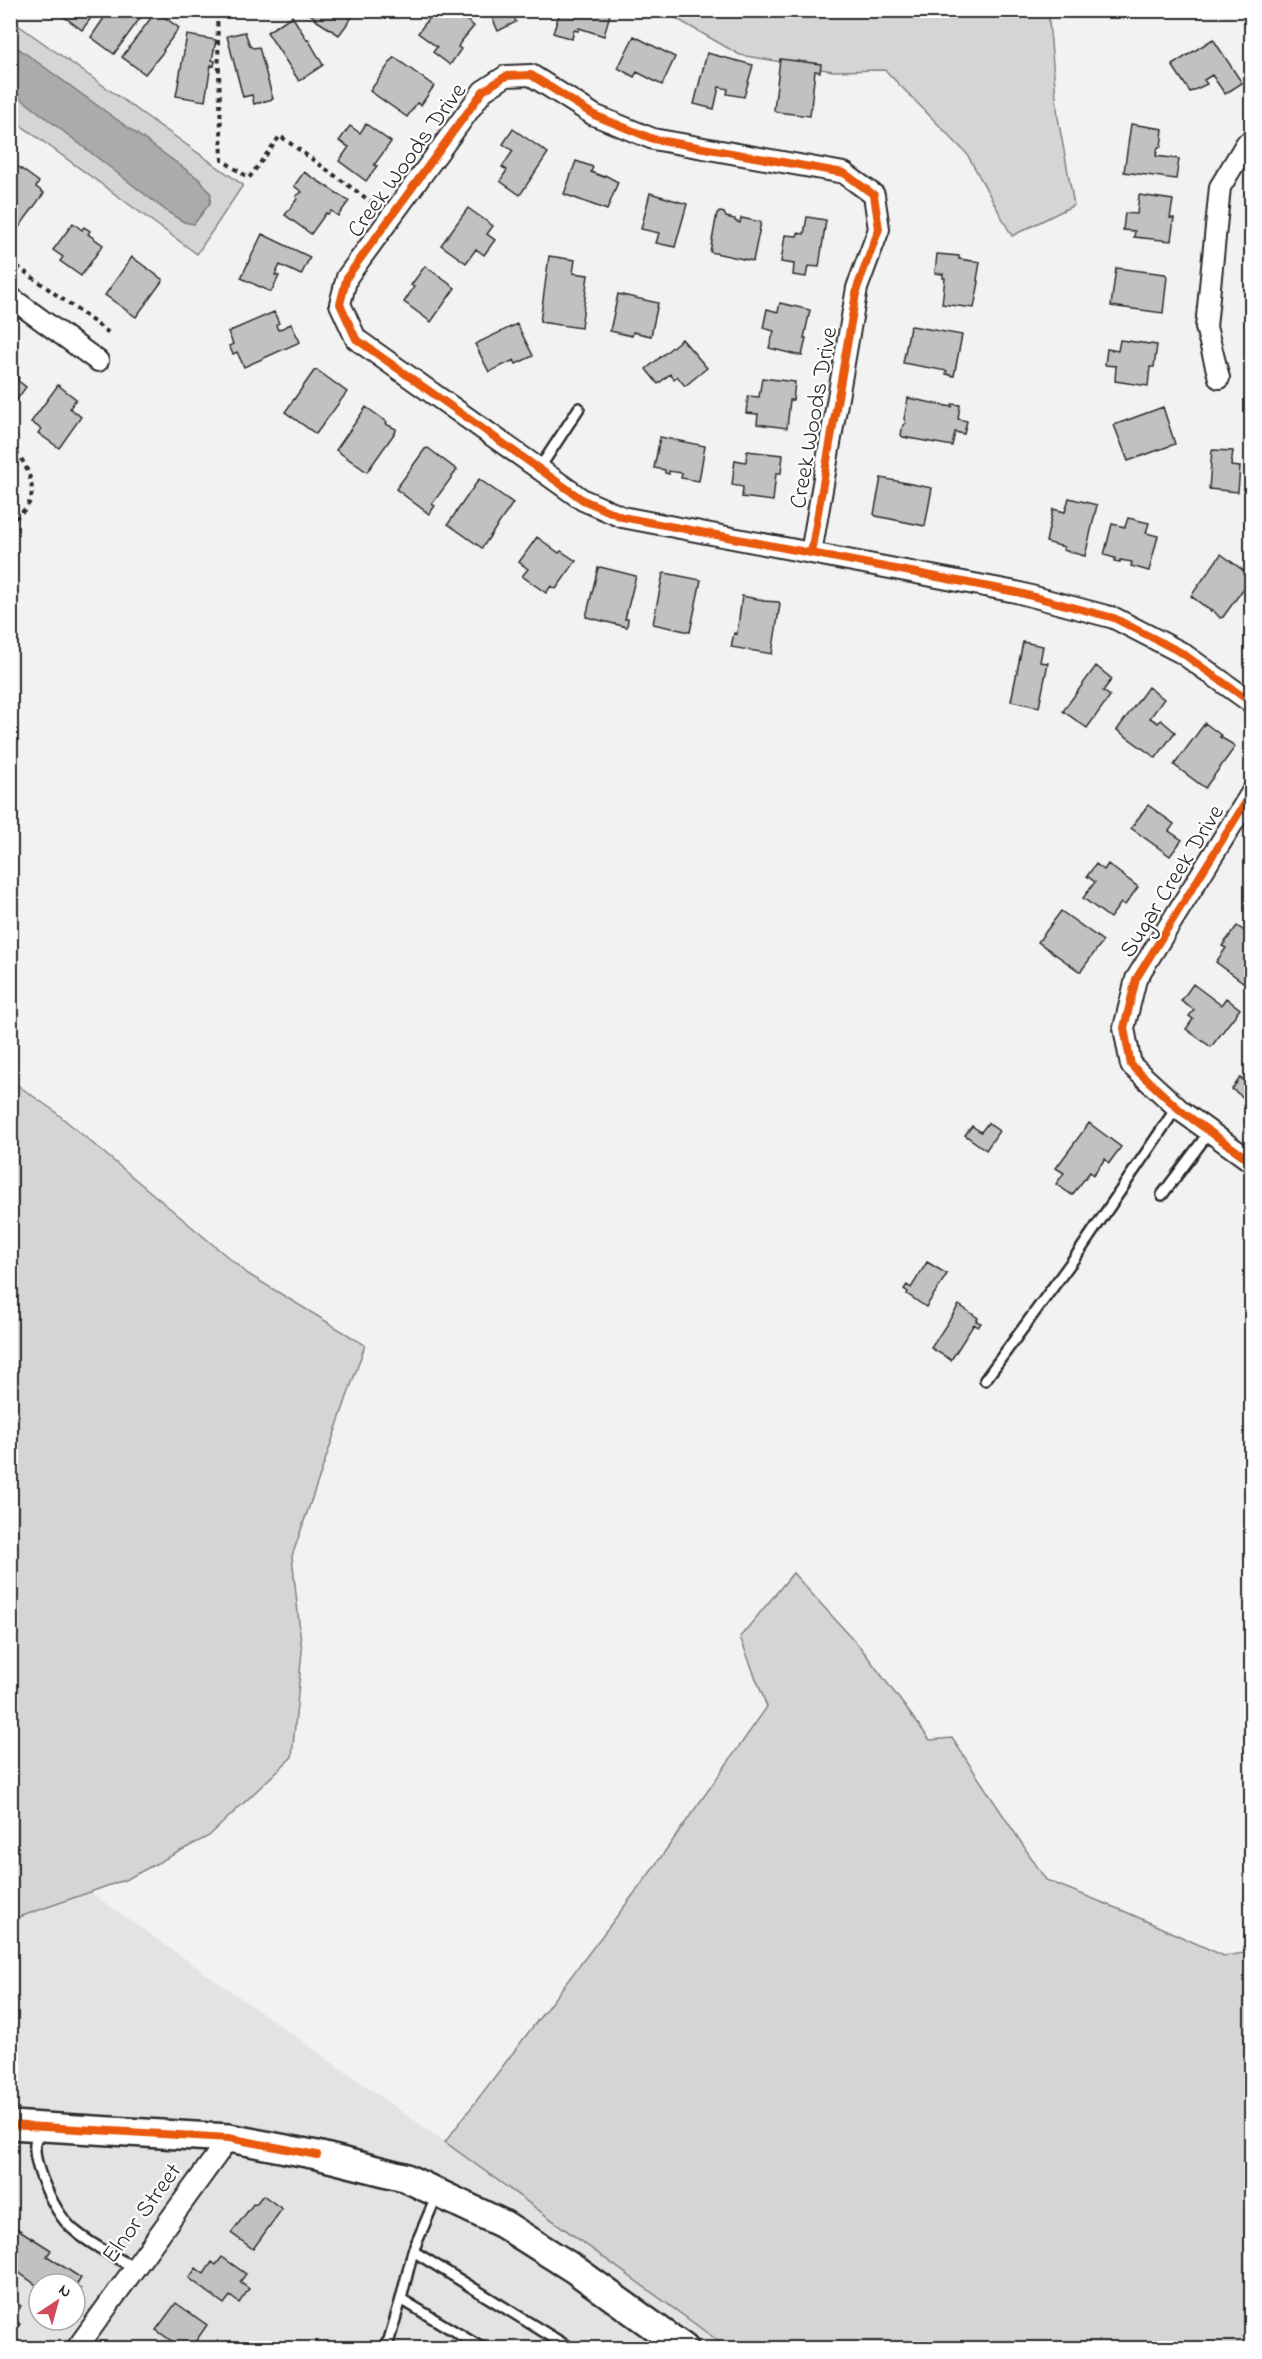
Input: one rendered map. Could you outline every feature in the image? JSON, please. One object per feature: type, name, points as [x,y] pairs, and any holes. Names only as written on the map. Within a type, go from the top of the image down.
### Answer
[{"type":"main road","points":[[10,2125],[229,2138],[317,2155],[404,2176],[503,2224],[574,2269],[684,2349]]},
{"type":"street","name":"Creek Woods Drive","points":[[811,553],[857,288],[879,229],[874,195],[844,173],[653,139],[594,115],[531,75],[506,76],[483,91],[347,277],[339,304],[356,339],[583,500],[622,516],[811,553],[1016,592],[1114,618],[1182,653],[1251,703]]},
{"type":"street","points":[[1219,378],[1206,327],[1220,187],[1246,144],[1251,141]]},
{"type":"street","points":[[10,297],[98,361]]},
{"type":"street","name":"Sugar Creek Drive","points":[[1177,1107],[1131,1065],[1124,1028],[1136,979],[1251,792]]},
{"type":"street","points":[[1177,1107],[1251,1162]]},
{"type":"street","name":"Elnor Street","points":[[77,2349],[229,2138]]},
{"type":"lane","points":[[539,469],[579,408]]},
{"type":"lane","points":[[985,1380],[1101,1220],[1127,1177],[1177,1107]]},
{"type":"lane","points":[[1162,1195],[1210,1131]]},
{"type":"lane","points":[[40,2127],[35,2144],[40,2172],[56,2208],[73,2230],[135,2268]]},
{"type":"lane","points":[[383,2349],[389,2340],[402,2298],[413,2251],[438,2193]]},
{"type":"lane","points":[[413,2251],[570,2349]]},
{"type":"lane","points":[[402,2298],[483,2349]]},
{"type":"path","points":[[202,10],[226,14],[242,10]]},
{"type":"path","points":[[217,13],[222,159],[249,178],[280,136],[383,210]]},
{"type":"path","points":[[10,261],[109,333]]},
{"type":"path","points":[[10,445],[28,472],[32,483],[29,504],[10,522]]},
{"type":"shaded area","points":[[663,11],[1048,11],[1058,118],[1074,205],[1012,236],[967,154],[885,70],[833,71],[740,55]]},
{"type":"shaded area","points":[[11,20],[243,185],[197,254],[11,118]]},
{"type":"shaded area","points":[[11,43],[199,179],[211,194],[210,203],[194,224],[184,222],[169,213],[11,91]]},
{"type":"shaded area","points":[[10,1080],[53,1110],[248,1274],[365,1345],[292,1556],[302,1651],[292,1757],[209,1836],[127,1879],[11,1920]]},
{"type":"shaded area","points":[[793,1573],[861,1648],[930,1740],[952,1738],[1046,1880],[1126,1912],[1224,1956],[1251,1952],[1251,2348],[728,2348],[445,2142],[649,1874],[767,1707],[740,1637]]},
{"type":"shaded area","points":[[90,1892],[445,2142],[728,2348],[705,2348],[582,2259],[408,2165],[11,2113],[10,1920]]},
{"type":"shaded area","points":[[10,2137],[226,2150],[314,2167],[399,2188],[497,2234],[567,2279],[663,2348],[11,2348]]},
{"type":"building","points":[[61,10],[97,10],[82,30],[59,13]]},
{"type":"building","points":[[110,10],[146,10],[114,54],[91,37]]},
{"type":"building","points":[[305,10],[354,10],[356,12],[339,35],[314,19]]},
{"type":"building","points":[[435,10],[453,10],[474,26],[460,43],[458,47],[461,49],[450,65],[433,52],[437,47],[418,33]]},
{"type":"building","points":[[489,10],[511,10],[516,22],[498,31]]},
{"type":"building","points":[[563,10],[611,10],[604,36],[579,28],[578,31],[574,30],[572,39],[553,33],[560,12],[562,13]]},
{"type":"building","points":[[156,11],[179,28],[145,74],[122,57]]},
{"type":"building","points":[[292,16],[323,65],[299,81],[267,32]]},
{"type":"building","points":[[245,32],[250,46],[259,47],[273,99],[254,104],[252,95],[243,97],[227,36]]},
{"type":"building","points":[[187,35],[216,40],[212,60],[215,61],[214,66],[211,65],[205,101],[176,96]]},
{"type":"building","points":[[634,36],[675,57],[662,85],[637,72],[634,77],[618,68]]},
{"type":"building","points":[[1213,39],[1242,83],[1225,94],[1212,75],[1204,80],[1207,84],[1190,92],[1172,65]]},
{"type":"building","points":[[707,53],[753,65],[744,97],[727,94],[728,89],[719,87],[714,109],[694,104]]},
{"type":"building","points":[[394,57],[434,86],[421,105],[417,103],[407,117],[370,91]]},
{"type":"building","points":[[780,59],[821,64],[820,72],[815,71],[810,116],[774,110]]},
{"type":"building","points":[[366,124],[391,142],[374,165],[377,166],[366,181],[339,161],[349,147],[339,141],[350,126],[360,133]]},
{"type":"building","points":[[1131,124],[1163,129],[1161,147],[1158,147],[1156,156],[1179,159],[1176,179],[1124,172]]},
{"type":"building","points":[[513,129],[548,153],[520,195],[500,181],[507,170],[502,167],[513,151],[503,144]]},
{"type":"building","points":[[576,161],[593,167],[591,172],[604,177],[605,175],[618,182],[607,210],[564,194]]},
{"type":"building","points":[[16,165],[39,182],[36,187],[44,193],[17,230],[10,226],[10,173]]},
{"type":"building","points":[[304,172],[349,201],[338,216],[331,211],[326,213],[311,234],[285,215],[297,199],[296,196],[302,192],[294,186]]},
{"type":"building","points":[[650,193],[687,204],[675,247],[656,243],[659,233],[641,229]]},
{"type":"building","points":[[1139,195],[1173,200],[1170,218],[1174,218],[1171,241],[1134,237],[1135,231],[1123,230],[1125,213],[1137,214]]},
{"type":"building","points":[[468,208],[493,226],[487,234],[495,240],[484,255],[476,249],[466,263],[441,245]]},
{"type":"building","points":[[720,212],[740,223],[741,218],[761,222],[753,261],[710,252],[717,213]]},
{"type":"building","points":[[807,217],[826,220],[819,267],[808,266],[806,277],[793,275],[794,264],[781,262],[785,235],[804,234]]},
{"type":"building","points":[[73,223],[82,230],[84,227],[90,231],[88,234],[103,245],[81,276],[60,261],[63,257],[53,250]]},
{"type":"building","points":[[262,234],[310,257],[301,275],[280,265],[275,275],[279,276],[271,292],[241,278]]},
{"type":"building","points":[[937,254],[959,256],[959,259],[980,262],[974,308],[942,304],[945,278],[943,274],[935,273]]},
{"type":"building","points":[[549,256],[575,260],[573,273],[588,275],[581,328],[540,322]]},
{"type":"building","points":[[132,257],[163,280],[136,317],[105,295]]},
{"type":"building","points":[[425,266],[455,288],[431,322],[404,302],[414,287],[411,285]]},
{"type":"building","points":[[1116,268],[1165,274],[1167,276],[1163,313],[1111,306]]},
{"type":"building","points":[[618,294],[658,303],[651,336],[633,332],[632,336],[610,331]]},
{"type":"building","points":[[780,303],[810,310],[802,356],[769,348],[774,331],[763,328],[767,309],[778,312]]},
{"type":"building","points":[[274,312],[279,323],[276,325],[278,330],[291,324],[300,342],[244,367],[237,352],[233,354],[229,346],[233,344],[228,332]]},
{"type":"building","points":[[517,324],[533,356],[516,364],[514,360],[489,372],[475,344]]},
{"type":"building","points":[[912,326],[962,335],[954,376],[946,374],[947,371],[903,363]]},
{"type":"building","points":[[682,339],[707,368],[685,386],[677,376],[674,379],[670,374],[658,384],[646,369]]},
{"type":"building","points":[[1120,340],[1157,345],[1154,367],[1150,367],[1148,386],[1115,381],[1116,366],[1105,365],[1107,349],[1118,351]]},
{"type":"building","points":[[317,370],[347,392],[316,434],[285,412]]},
{"type":"building","points":[[12,373],[26,387],[10,409]]},
{"type":"building","points":[[762,378],[795,382],[793,400],[790,400],[787,428],[757,424],[758,414],[746,413],[748,396],[759,397]]},
{"type":"building","points":[[58,385],[76,399],[70,408],[81,417],[59,448],[38,433],[41,429],[31,422]]},
{"type":"building","points":[[908,398],[952,407],[952,404],[960,405],[958,419],[967,421],[964,434],[955,432],[952,446],[903,437],[901,435],[903,425],[906,423],[904,419]]},
{"type":"building","points":[[366,407],[387,422],[386,424],[396,429],[367,472],[336,450]]},
{"type":"building","points":[[1163,407],[1175,444],[1128,461],[1114,425]]},
{"type":"building","points":[[660,437],[705,446],[699,481],[681,478],[682,473],[669,471],[669,474],[665,473],[665,470],[654,468]]},
{"type":"building","points":[[428,448],[457,470],[432,504],[435,506],[429,514],[396,489]]},
{"type":"building","points":[[1212,450],[1233,451],[1231,466],[1240,467],[1238,492],[1209,489]]},
{"type":"building","points":[[747,451],[783,455],[781,473],[776,473],[773,501],[742,497],[743,487],[732,485],[735,460],[746,462]]},
{"type":"building","points":[[881,478],[932,488],[925,526],[874,514]]},
{"type":"building","points":[[479,479],[513,503],[482,548],[448,524]]},
{"type":"building","points":[[1069,498],[1097,505],[1085,556],[1046,542],[1053,509],[1065,512]]},
{"type":"building","points":[[1128,518],[1149,523],[1146,533],[1158,536],[1149,571],[1131,566],[1132,562],[1114,561],[1115,558],[1104,555],[1112,524],[1125,527]]},
{"type":"building","points":[[537,537],[559,553],[561,551],[576,561],[556,589],[551,586],[546,593],[522,576],[528,569],[519,562]]},
{"type":"building","points":[[1221,554],[1252,577],[1220,618],[1212,609],[1211,611],[1191,596]]},
{"type":"building","points":[[600,567],[636,576],[625,619],[628,619],[627,627],[586,617]]},
{"type":"building","points":[[665,573],[701,580],[690,632],[653,624]]},
{"type":"building","points":[[742,596],[779,602],[772,654],[731,647],[734,633],[737,634]]},
{"type":"building","points":[[1023,642],[1043,646],[1040,662],[1048,663],[1039,707],[1011,701]]},
{"type":"building","points":[[1096,666],[1112,679],[1103,691],[1110,696],[1087,728],[1063,711]]},
{"type":"building","points":[[1148,687],[1164,699],[1150,718],[1158,723],[1161,720],[1175,732],[1156,758],[1117,730]]},
{"type":"building","points":[[1205,723],[1235,747],[1205,788],[1174,765]]},
{"type":"building","points":[[1148,805],[1174,824],[1169,831],[1182,840],[1170,856],[1131,828]]},
{"type":"building","points":[[1096,864],[1104,870],[1108,864],[1138,887],[1125,905],[1121,903],[1110,918],[1083,898],[1095,882],[1087,876]]},
{"type":"building","points":[[1061,911],[1103,941],[1081,971],[1038,942]]},
{"type":"building","points":[[1237,926],[1252,936],[1252,970],[1243,982],[1216,962],[1226,948],[1222,946]]},
{"type":"building","points":[[1193,984],[1221,1005],[1226,998],[1240,1009],[1211,1047],[1186,1029],[1193,1019],[1189,1016],[1194,1010],[1181,1001]]},
{"type":"building","points":[[1252,1071],[1252,1095],[1248,1101],[1232,1089],[1240,1078],[1244,1080]]},
{"type":"building","points":[[988,1123],[999,1131],[986,1150],[965,1135],[972,1126],[981,1132]]},
{"type":"building","points":[[1089,1123],[1121,1147],[1109,1163],[1105,1159],[1093,1175],[1090,1172],[1072,1195],[1056,1184],[1064,1173],[1056,1168]]},
{"type":"building","points":[[927,1262],[947,1274],[926,1307],[907,1294],[908,1292],[904,1289],[907,1285],[911,1288]]},
{"type":"building","points":[[959,1305],[978,1318],[976,1321],[981,1323],[978,1327],[974,1324],[951,1360],[931,1348]]},
{"type":"building","points":[[263,2195],[282,2209],[253,2249],[231,2233]]},
{"type":"building","points":[[10,2224],[51,2250],[47,2256],[72,2272],[27,2272],[27,2278],[10,2266]]},
{"type":"building","points":[[222,2257],[246,2274],[240,2282],[249,2289],[239,2303],[230,2296],[224,2304],[189,2278],[196,2268],[204,2274],[212,2262],[216,2265]]},
{"type":"building","points":[[10,2299],[21,2306],[13,2319],[20,2324],[11,2338]]},
{"type":"building","points":[[176,2303],[207,2325],[191,2348],[182,2348],[156,2330]]},
{"type":"cycle path","points":[[531,75],[594,115],[653,139],[844,173],[874,195],[879,229],[857,288],[811,553],[622,517],[583,500],[356,339],[340,304],[347,277],[483,91],[506,76],[531,75]]},
{"type":"cycle path","points":[[811,553],[1016,592],[1114,618],[1182,653],[1252,703]]},
{"type":"cycle path","points":[[1252,792],[1136,979],[1124,1028],[1131,1065],[1181,1111],[1252,1162]]},
{"type":"cycle path","points":[[10,2125],[229,2138],[317,2155]]}]
